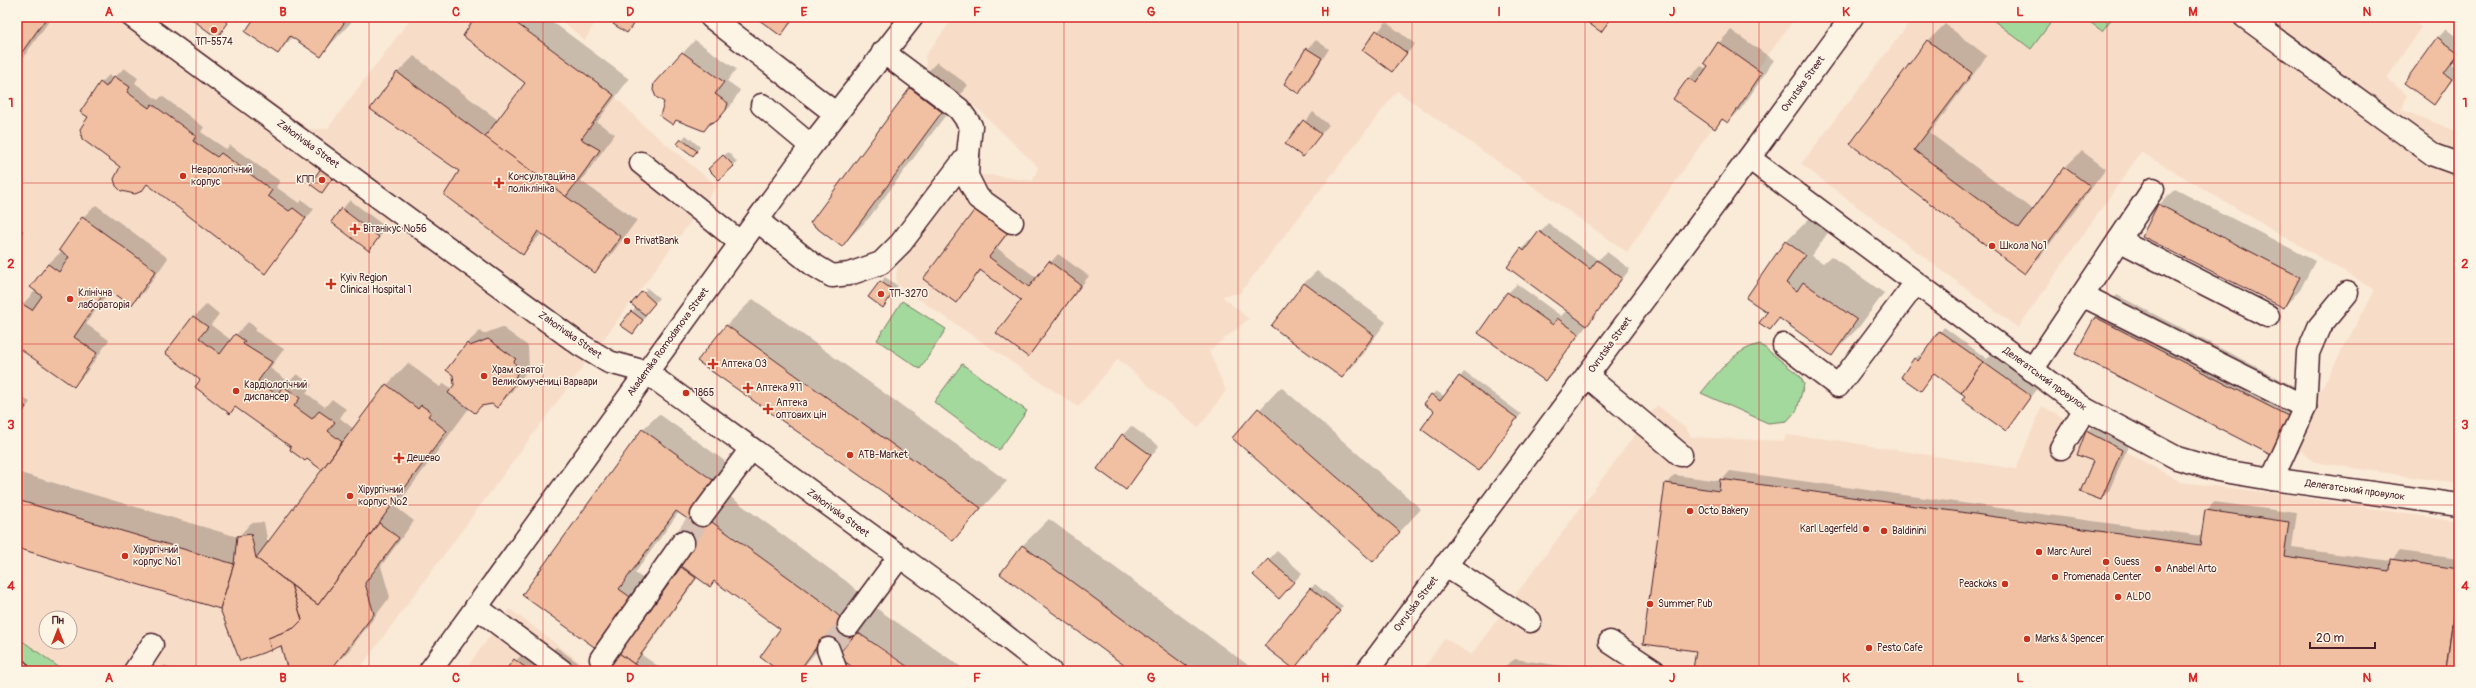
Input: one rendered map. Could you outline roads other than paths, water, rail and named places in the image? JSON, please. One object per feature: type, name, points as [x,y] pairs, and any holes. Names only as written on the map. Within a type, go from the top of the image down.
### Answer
[{"type":"street","name":"Zahorivska Street","points":[[133,17],[579,344],[609,362],[646,372],[898,557],[949,592],[1050,671]]},
{"type":"street","points":[[711,17],[836,114]]},
{"type":"street","name":"Akademika Romodanova Street","points":[[430,671],[811,146],[883,52],[912,17]]},
{"type":"street","name":"Ovrutska Street","points":[[1367,671],[1750,158],[1852,17]]},
{"type":"street","points":[[2245,17],[2434,155],[2459,164]]},
{"type":"street","points":[[883,52],[959,109],[971,126],[967,176],[978,198],[1012,222]]},
{"type":"street","points":[[762,105],[811,146]]},
{"type":"street","points":[[758,221],[812,264],[832,276],[849,274],[881,263],[901,243],[968,155]]},
{"type":"street","name":"Делегатський провулок","points":[[1750,158],[1915,284],[2085,409],[2177,458],[2218,470],[2459,505]]},
{"type":"street","points":[[642,163],[741,243]]},
{"type":"street","points":[[2032,370],[2154,189]]},
{"type":"street","points":[[2119,240],[2268,316]]},
{"type":"street","points":[[1784,345],[1838,386],[1915,284]]},
{"type":"street","points":[[2272,479],[2305,407],[2308,353],[2319,327],[2347,293]]},
{"type":"street","points":[[2082,295],[2305,407]]},
{"type":"street","points":[[1587,376],[1681,455]]},
{"type":"street","points":[[2062,448],[2085,409]]},
{"type":"street","points":[[702,515],[751,449]]},
{"type":"street","points":[[601,659],[683,542]]},
{"type":"street","points":[[849,625],[898,557]]},
{"type":"street","points":[[1445,565],[1530,621]]},
{"type":"street","points":[[476,607],[562,671]]},
{"type":"street","points":[[1610,642],[1654,671]]},
{"type":"street","points":[[135,671],[152,645]]},
{"type":"street","points":[[828,649],[836,671]]},
{"type":"tunnel","points":[[683,542],[702,515]]},
{"type":"tunnel","points":[[828,649],[849,625]]},
{"type":"place","name":"ТП-5574","points":[[214,30]]},
{"type":"place","name":"Неврологічний корпус","points":[[183,176]]},
{"type":"place","name":"КПП","points":[[322,180]]},
{"type":"place","name":"Консультаційна поліклініка","points":[[499,183]]},
{"type":"place","name":"Вітанікус №56","points":[[355,229]]},
{"type":"place","name":"PrivatBank","points":[[627,241]]},
{"type":"place","name":"Школа №1","points":[[1992,246]]},
{"type":"place","name":"Kyiv Region Clinical Hospital 1","points":[[331,284]]},
{"type":"place","name":"ТП-3270","points":[[881,294]]},
{"type":"place","name":"Клінічна лабораторія","points":[[70,299]]},
{"type":"place","name":"Аптека 03","points":[[713,364]]},
{"type":"place","name":"Храм святої Великомучениці Варвари","points":[[484,376]]},
{"type":"place","name":"Аптека 911","points":[[748,388]]},
{"type":"place","name":"Кардіологічний диспансер","points":[[236,391]]},
{"type":"place","name":"1865","points":[[686,393]]},
{"type":"place","name":"Аптека оптових цін","points":[[768,409]]},
{"type":"place","name":"ATB-Market","points":[[850,455]]},
{"type":"place","name":"Дешево","points":[[399,458]]},
{"type":"place","name":"Хірургічний корпус №2","points":[[350,496]]},
{"type":"place","name":"Octo Bakery","points":[[1690,511]]},
{"type":"place","name":"Karl Lagerfeld","points":[[1866,529]]},
{"type":"place","name":"Baldinini","points":[[1884,531]]},
{"type":"place","name":"Marc Aurel","points":[[2039,552]]},
{"type":"place","name":"Хірургічний корпус №1","points":[[125,556]]},
{"type":"place","name":"Guess","points":[[2106,562]]},
{"type":"place","name":"Anabel Arto","points":[[2158,569]]},
{"type":"place","name":"Promenada Center","points":[[2055,577]]},
{"type":"place","name":"Peackoks","points":[[2005,584]]},
{"type":"place","name":"ALDO","points":[[2118,597]]},
{"type":"place","name":"Summer Pub","points":[[1650,604]]},
{"type":"place","name":"Marks & Spencer","points":[[2027,639]]},
{"type":"place","name":"Pesto Cafe","points":[[1869,648]]}]
